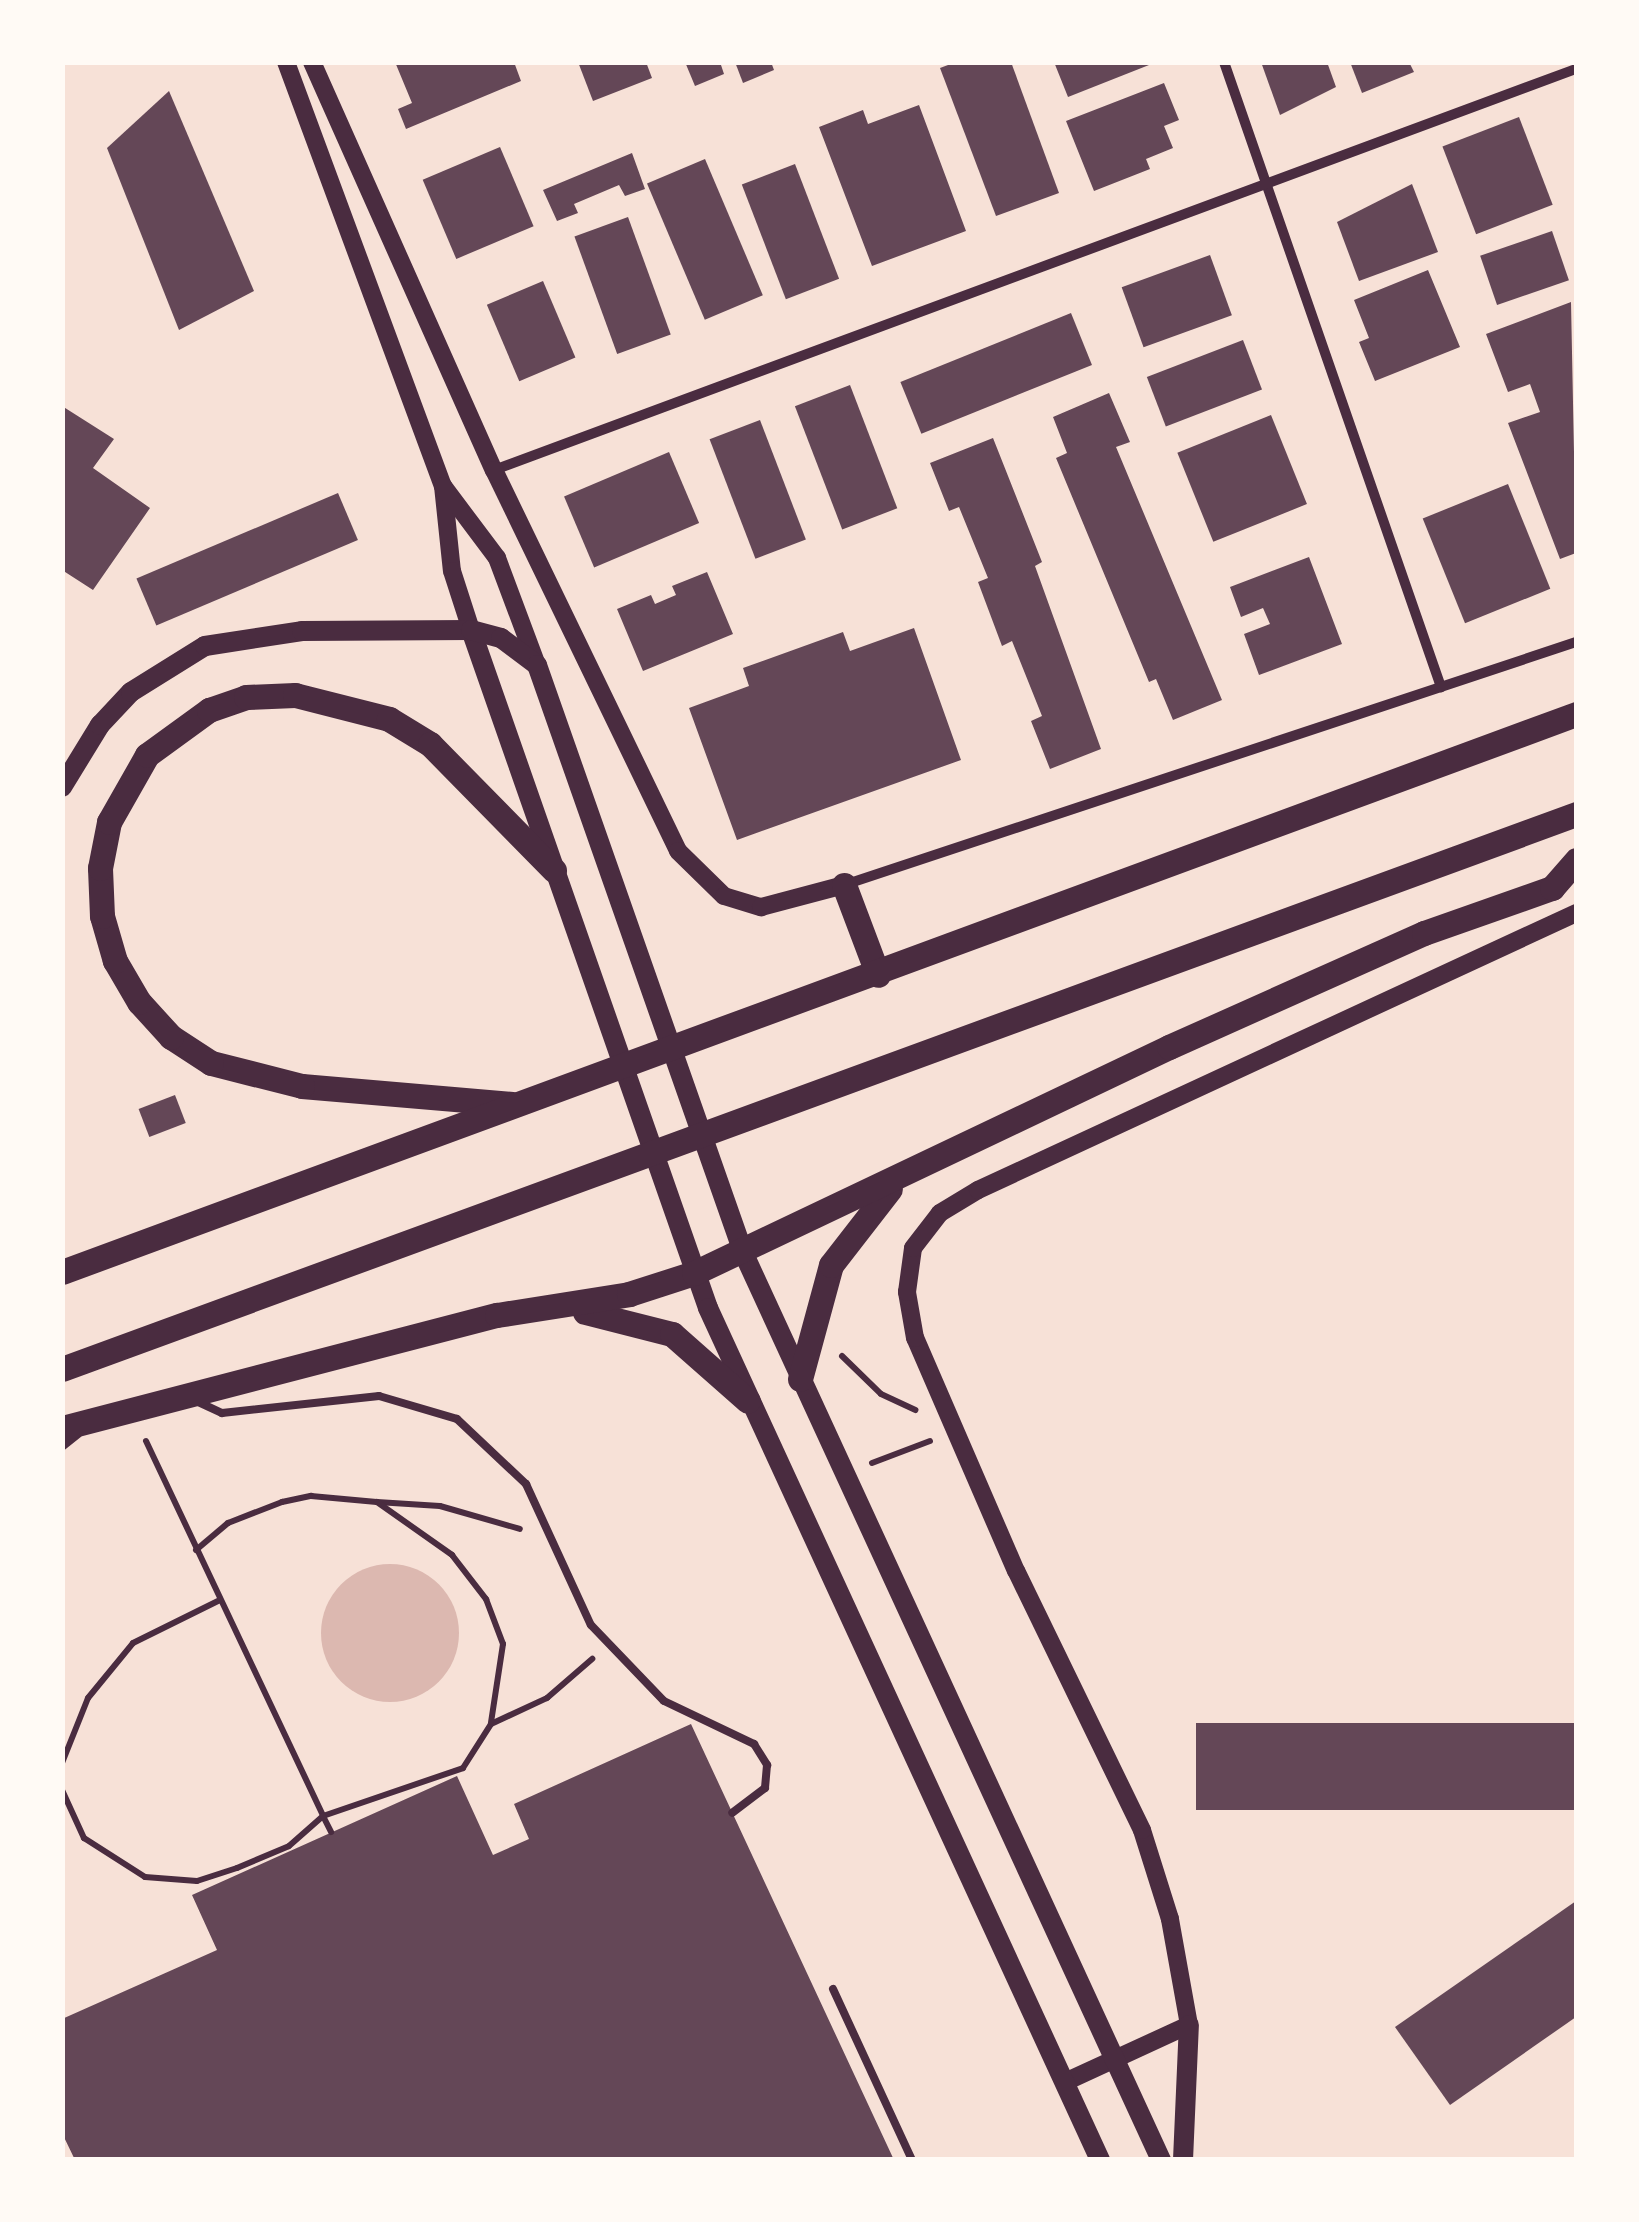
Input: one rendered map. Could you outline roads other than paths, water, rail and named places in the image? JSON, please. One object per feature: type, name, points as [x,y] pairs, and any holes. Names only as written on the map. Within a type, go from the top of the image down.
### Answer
[{"type":"main road","points":[[471,630],[694,1274],[748,1401],[1100,2160]]},
{"type":"main road","points":[[62,787],[100,725],[130,692],[206,646],[288,632],[471,630],[501,638],[537,664],[743,1252],[1161,2160]]},
{"type":"main road","points":[[522,1104],[302,1086],[211,1062],[160,1026],[115,961],[102,916],[100,868],[108,822],[147,755],[209,710],[246,697],[294,695],[388,719],[430,744],[554,870]]},
{"type":"main road","points":[[62,1272],[1576,714]]},
{"type":"main road","points":[[62,1369],[1576,814]]},
{"type":"main road","points":[[550,1310],[694,1274],[1424,933],[1552,888],[1576,860]]},
{"type":"main road","points":[[844,885],[878,974]]},
{"type":"main road","points":[[800,1379],[816,1303],[846,1241],[910,1172]]},
{"type":"main road","points":[[62,1428],[180,1394],[497,1315],[550,1310],[610,1313],[672,1334],[748,1401]]},
{"type":"main road","points":[[1183,2160],[1189,2024]]},
{"type":"street","points":[[286,62],[443,486],[452,571],[471,630]]},
{"type":"street","points":[[312,62],[494,470],[694,874],[724,896],[761,907],[844,885],[1576,642]]},
{"type":"street","points":[[1224,62],[1441,687]]},
{"type":"street","points":[[494,470],[1576,69]]},
{"type":"street","points":[[443,486],[496,558],[537,664]]},
{"type":"street","points":[[1065,2082],[1189,2024],[1170,1918],[1142,1830],[914,1338],[907,1292],[913,1248],[940,1213],[1576,913]]},
{"type":"lane","points":[[180,1394],[222,1413],[379,1396],[457,1419],[526,1484],[591,1625],[664,1701],[754,1744],[767,1765],[765,1788],[732,1814]]},
{"type":"lane","points":[[62,1448],[96,1418]]},
{"type":"lane","points":[[832,1989],[912,2160]]}]
